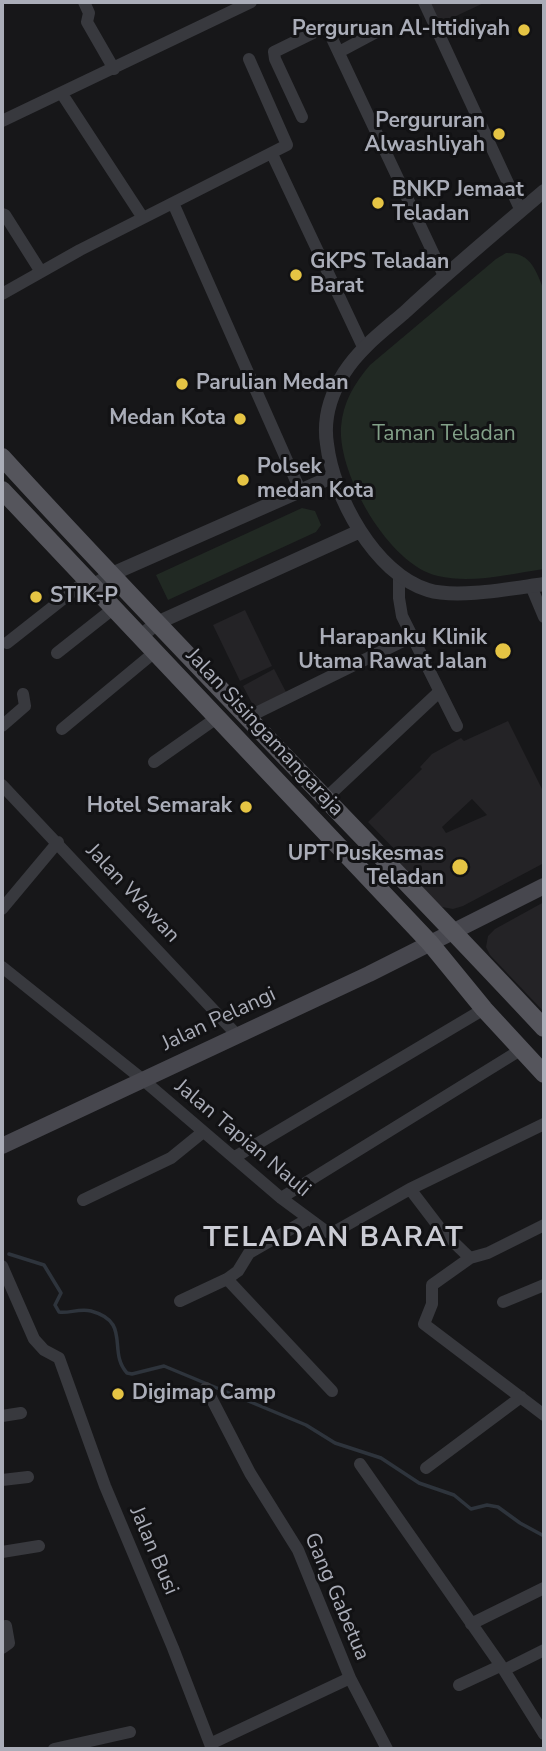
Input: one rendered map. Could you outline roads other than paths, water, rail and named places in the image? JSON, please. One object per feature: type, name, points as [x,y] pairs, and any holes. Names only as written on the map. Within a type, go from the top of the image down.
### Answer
[{"type":"main road","name":"Jalan Sisingamangaraja","points":[[2,457],[246,718],[326,798],[544,1028]]},
{"type":"main road","name":"Jalan Sisingamangaraja","points":[[2,489],[430,943],[484,1009],[544,1074]]},
{"type":"main road","name":"Jalan Pelangi","points":[[2,1146],[369,974],[544,886]]},
{"type":"street","points":[[84,2],[89,13],[87,22],[114,69]]},
{"type":"street","points":[[2,121],[251,2]]},
{"type":"street","points":[[424,2],[521,211]]},
{"type":"street","points":[[302,117],[275,59],[274,51],[323,28],[328,30],[339,52],[444,276]]},
{"type":"street","points":[[339,52],[384,29]]},
{"type":"street","points":[[2,294],[287,145],[248,59]]},
{"type":"street","points":[[62,94],[144,218]]},
{"type":"street","points":[[272,154],[364,349]]},
{"type":"street","points":[[544,191],[364,349],[335,388],[327,415],[326,443],[334,476],[360,531],[399,576],[429,591],[466,593],[538,585],[544,617]]},
{"type":"street","points":[[173,203],[300,490]]},
{"type":"street","points":[[2,214],[41,272]]},
{"type":"street","points":[[6,643],[90,583],[334,476]]},
{"type":"street","points":[[141,636],[157,623],[360,531]]},
{"type":"street","points":[[399,576],[400,607],[411,637],[457,726]]},
{"type":"street","points":[[57,653],[114,608]]},
{"type":"street","points":[[246,718],[411,637]]},
{"type":"street","points":[[62,729],[156,651]]},
{"type":"street","points":[[326,798],[439,692]]},
{"type":"street","points":[[2,726],[25,706],[23,694]]},
{"type":"street","points":[[154,762],[218,718]]},
{"type":"street","points":[[2,785],[58,842]]},
{"type":"street","name":"Jalan Wawan","points":[[2,909],[58,842],[237,1035]]},
{"type":"street","name":"Jalan Tapian Nauli","points":[[2,967],[142,1079],[281,1198],[327,1232],[336,1231],[410,1189]]},
{"type":"street","points":[[235,1157],[484,1009]]},
{"type":"street","points":[[281,1198],[522,1049]]},
{"type":"street","points":[[470,1258],[442,1231],[410,1189],[544,1124]]},
{"type":"street","points":[[83,1200],[171,1158],[203,1132]]},
{"type":"street","points":[[180,1301],[236,1270],[255,1248],[307,1219]]},
{"type":"street","points":[[544,1225],[488,1253],[470,1258],[432,1285],[432,1304],[424,1324],[544,1416]]},
{"type":"street","name":"Jalan Busi","points":[[2,1266],[34,1339],[44,1350],[59,1358],[63,1366],[105,1486],[211,1747]]},
{"type":"street","points":[[236,1270],[332,1391]]},
{"type":"street","points":[[503,1302],[544,1285]]},
{"type":"street","name":"Gang Gabetua","points":[[206,1388],[250,1473],[298,1550],[350,1678],[387,1749]]},
{"type":"street","points":[[426,1468],[521,1397]]},
{"type":"street","points":[[2,1416],[21,1413]]},
{"type":"street","points":[[360,1464],[540,1718],[544,1734]]},
{"type":"street","points":[[2,1480],[27,1477]]},
{"type":"street","points":[[2,1552],[39,1546]]},
{"type":"street","points":[[471,1624],[544,1588]]},
{"type":"street","points":[[2,1648],[9,1643],[6,1626]]},
{"type":"street","points":[[460,1685],[544,1650]]},
{"type":"street","points":[[211,1747],[350,1678]]},
{"type":"street","points":[[54,1749],[130,1732]]},
{"type":"waterway","points":[[9,1254],[44,1265],[61,1293],[55,1305],[59,1312],[91,1311],[111,1322],[117,1338],[121,1364],[127,1373],[164,1366],[306,1425],[335,1443],[381,1458],[419,1483],[454,1495],[471,1509],[487,1505],[498,1507],[544,1536]]},
{"type":"place","name":"Perguruan Al-Ittidiyah","points":[[524,30]]},
{"type":"place","name":"Pergururan Alwashliyah","points":[[499,134]]},
{"type":"place","name":"BNKP Jemaat Teladan","points":[[378,203]]},
{"type":"place","name":"GKPS Teladan Barat","points":[[296,275]]},
{"type":"place","name":"Parulian Medan","points":[[182,384]]},
{"type":"place","name":"Medan Kota","points":[[240,419]]},
{"type":"place","name":"Polsek medan Kota","points":[[243,480]]},
{"type":"place","name":"STIK-P","points":[[36,597]]},
{"type":"place","name":"Harapanku Klinik Utama Rawat Jalan","points":[[503,651]]},
{"type":"place","name":"Hotel Semarak","points":[[246,807]]},
{"type":"place","name":"UPT Puskesmas Teladan","points":[[460,867]]},
{"type":"place","name":"Digimap Camp","points":[[118,1394]]},
{"type":"district","name":"TELADAN BARAT","points":[[334,1239]]},
{"type":"park label","name":"Taman Teladan","points":[[444,435]]}]
